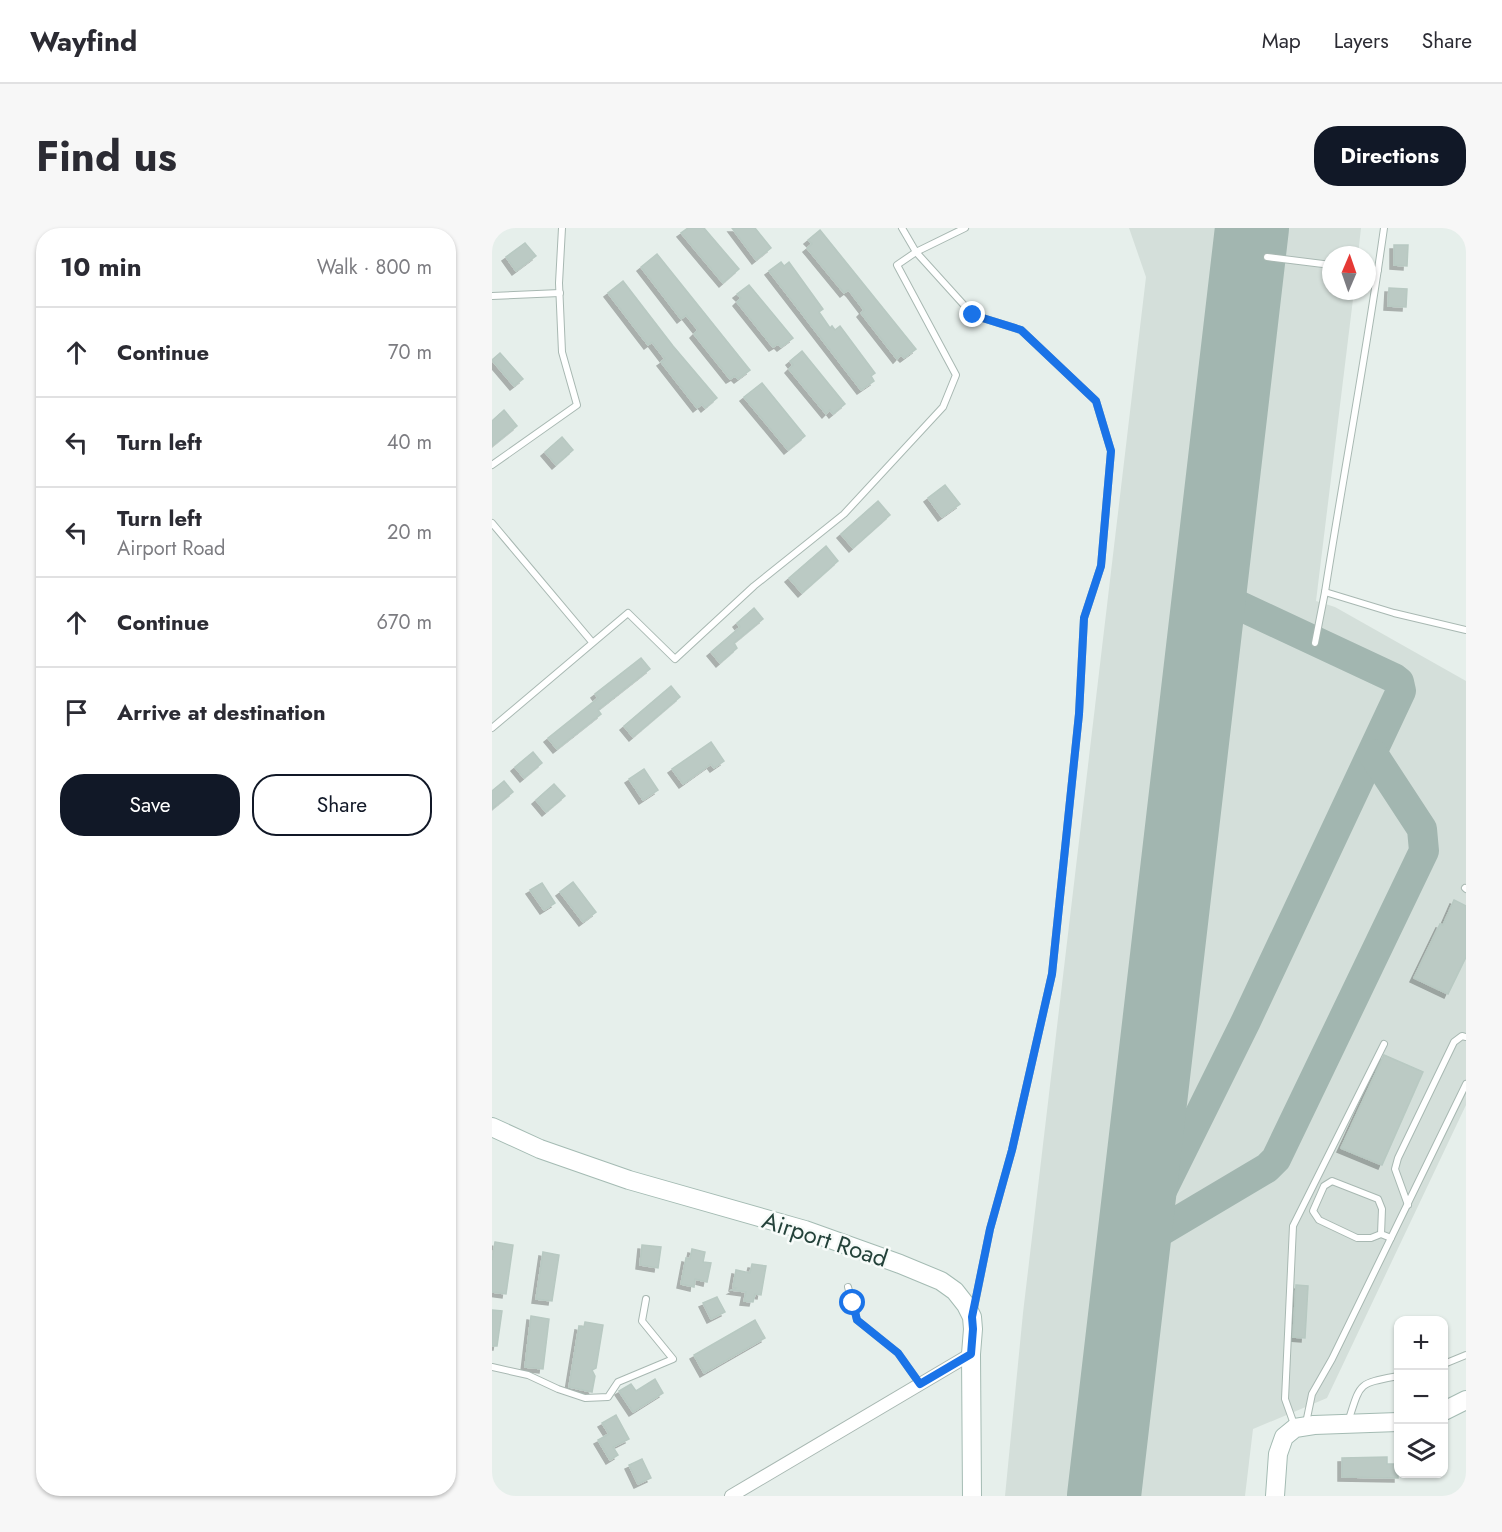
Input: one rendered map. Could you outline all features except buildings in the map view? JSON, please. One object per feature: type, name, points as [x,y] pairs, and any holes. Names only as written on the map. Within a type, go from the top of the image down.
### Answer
[{"type":"main road","name":"Airport Road","points":[[492,1127],[540,1149],[618,1176],[805,1230],[900,1264],[940,1281],[955,1291],[972,1317]]},
{"type":"main road","points":[[972,1317],[972,1496]]},
{"type":"main road","points":[[1448,1409],[1466,1400]]},
{"type":"main road","points":[[1275,1496],[1278,1454],[1284,1437],[1300,1427],[1394,1422]]},
{"type":"street","points":[[731,1496],[971,1354]]},
{"type":"lane","points":[[492,465],[577,405],[562,352],[560,292],[562,228]]},
{"type":"lane","points":[[902,228],[916,252],[973,315],[1021,330],[1096,401],[1111,451],[1101,566],[1084,618],[1079,714],[1052,974],[1012,1150],[990,1229],[972,1317]]},
{"type":"lane","points":[[492,728],[628,613],[675,659],[754,586],[844,514],[943,407],[956,375],[897,266],[916,252],[965,228]]},
{"type":"lane","points":[[1315,643],[1384,228]]},
{"type":"lane","points":[[1267,257],[1322,264]]},
{"type":"lane","points":[[492,296],[560,292]]},
{"type":"lane","points":[[492,523],[592,642]]},
{"type":"lane","points":[[1325,592],[1394,613],[1466,630]]},
{"type":"lane","points":[[1408,1205],[1395,1169],[1398,1158],[1454,1042],[1462,1036],[1466,1037]]},
{"type":"lane","points":[[1300,1427],[1285,1399],[1293,1226],[1384,1044]]},
{"type":"lane","points":[[1300,1427],[1312,1394],[1332,1359],[1466,1084]]},
{"type":"lane","points":[[1381,1234],[1382,1209],[1378,1199],[1332,1181],[1324,1186],[1313,1210],[1318,1220],[1357,1238],[1371,1238],[1381,1234],[1391,1238]]},
{"type":"lane","points":[[848,1287],[857,1320],[898,1353],[920,1384]]},
{"type":"lane","points":[[492,1367],[528,1375],[585,1398],[608,1396],[618,1382],[672,1359],[642,1321],[646,1299]]},
{"type":"lane","points":[[1448,1362],[1466,1355]]},
{"type":"lane","points":[[1347,1424],[1359,1389],[1369,1381],[1394,1377]]},
{"type":"shaded area","points":[[1129,228],[1361,228],[1359,246],[1322,246],[1322,300],[1353,300],[1316,601],[1335,607],[1466,681],[1466,1105],[1327,1398],[1253,1429],[1245,1496],[1005,1496],[1023,1313],[1146,277]]},
{"type":"taxiway","points":[[1134,1247],[1246,1021],[1401,691],[1399,682],[1394,678],[1210,592]]},
{"type":"taxiway","points":[[1134,1247],[1267,1168],[1276,1159],[1424,851],[1422,829],[1373,754]]},
{"type":"runway","points":[[1104,1496],[1252,228]]},
{"type":"route","points":[[853,1303],[857,1320],[898,1353],[920,1384],[971,1354],[972,1317],[990,1229],[1012,1150],[1052,974],[1079,714],[1084,618],[1101,566],[1111,451],[1096,401],[1021,330],[973,315]]}]
